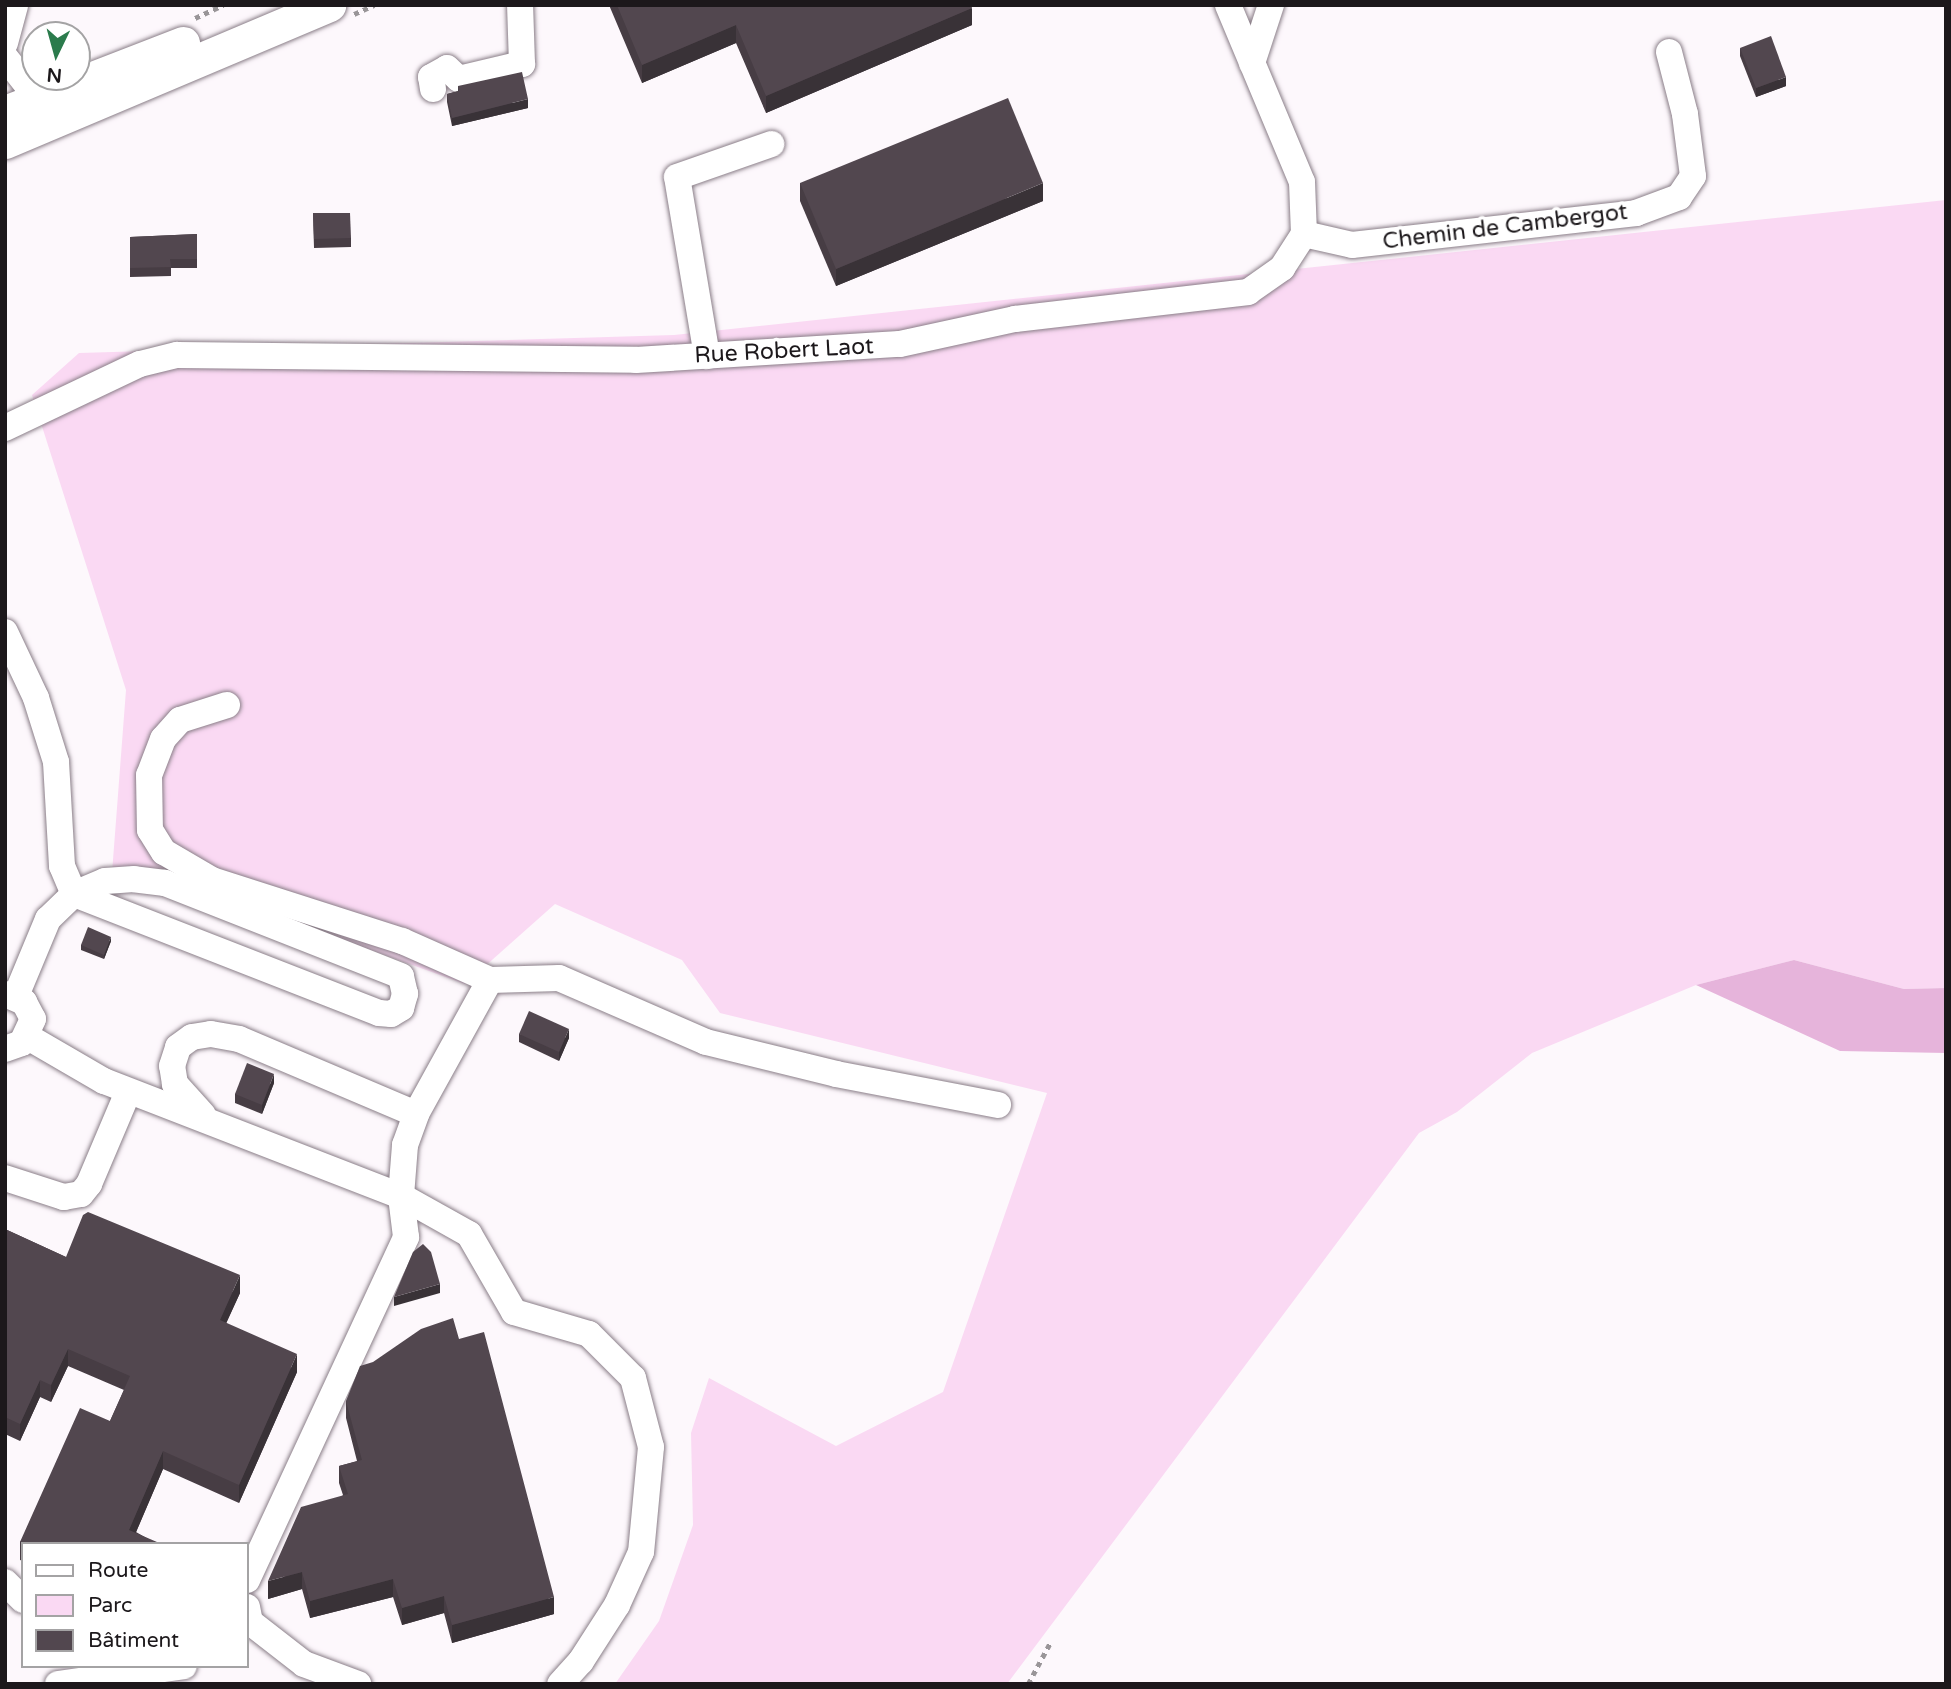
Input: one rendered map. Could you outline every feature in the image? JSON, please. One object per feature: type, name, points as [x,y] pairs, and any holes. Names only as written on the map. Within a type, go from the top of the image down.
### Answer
[{"type":"main road","points":[[5,112],[273,5]]},
{"type":"main road","points":[[5,142],[329,5]]},
{"type":"street","points":[[5,43],[15,5]]},
{"type":"street","points":[[433,89],[431,77],[447,68],[459,79],[522,64],[520,5]]},
{"type":"street","points":[[1228,5],[1302,182],[1304,234]]},
{"type":"street","points":[[1252,63],[1271,5]]},
{"type":"street","name":"Chemin de Cambergot","points":[[1304,234],[1352,245],[1636,213],[1679,197],[1693,176],[1685,114],[1669,52]]},
{"type":"street","points":[[5,57],[38,99]]},
{"type":"street","points":[[707,356],[677,177],[771,144]]},
{"type":"street","name":"Rue Robert Laot","points":[[5,428],[140,364],[177,355],[415,360],[707,356],[900,344],[1015,319],[1248,292],[1282,268],[1304,234]]},
{"type":"street","points":[[5,632],[36,698],[56,762],[62,866],[74,894],[379,1013],[391,1014],[401,1008],[405,994],[401,976],[165,883],[105,881],[74,894],[48,919],[11,995],[30,1010],[17,1043],[116,1086],[401,1196],[469,1234],[514,1312],[589,1334],[633,1378],[651,1447],[641,1552],[617,1605],[581,1661],[560,1684]]},
{"type":"street","points":[[227,705],[180,720],[163,739],[149,775],[150,830],[164,852],[212,880],[402,941],[490,981],[559,978],[706,1042],[836,1074],[998,1105]]},
{"type":"street","points":[[248,1578],[406,1237],[401,1196],[405,1144],[416,1114],[490,981]]},
{"type":"street","points":[[212,1123],[175,1084],[172,1066],[178,1047],[192,1037],[239,1039],[416,1114]]},
{"type":"street","points":[[5,1178],[64,1197],[81,1194],[89,1184],[116,1086]]},
{"type":"street","points":[[5,1582],[21,1599]]},
{"type":"street","points":[[248,1612],[250,1622],[304,1664],[358,1684]]},
{"type":"street","points":[[58,1684],[170,1668]]},
{"type":"path","points":[[1028,1684],[1050,1643]]},
{"type":"green space","points":[[1946,200],[1946,988],[1904,989],[1794,960],[1696,985],[1532,1053],[1457,1112],[1419,1133],[1007,1684],[615,1684],[659,1621],[693,1525],[691,1433],[709,1378],[836,1446],[943,1392],[1047,1093],[720,1013],[682,960],[555,904],[465,984],[157,873],[112,873],[126,690],[32,395],[79,353],[674,335]]},
{"type":"shaded area","points":[[1794,960],[1904,989],[1946,988],[1946,1053],[1840,1051],[1696,985]]},
{"type":"building","points":[[617,5],[971,5],[972,8],[766,96],[736,25],[642,65]]},
{"type":"building","points":[[1771,36],[1786,77],[1756,88],[1740,48]]},
{"type":"building","points":[[522,72],[528,99],[452,118],[447,94],[459,91],[458,86]]},
{"type":"building","points":[[1008,98],[1043,183],[836,269],[800,183]]},
{"type":"building","points":[[313,213],[350,213],[351,238],[314,239]]},
{"type":"building","points":[[197,234],[197,259],[170,259],[171,267],[130,268],[130,237]]},
{"type":"building","points":[[88,927],[111,937],[104,955],[81,945]]},
{"type":"building","points":[[529,1011],[569,1029],[559,1052],[519,1034]]},
{"type":"building","points":[[247,1063],[274,1074],[262,1105],[235,1094]]},
{"type":"building","points":[[88,1212],[240,1275],[220,1320],[297,1354],[239,1485],[163,1451],[129,1530],[157,1542],[20,1542],[80,1408],[110,1421],[130,1376],[68,1349],[51,1385],[40,1380],[20,1424],[5,1417],[5,1229],[66,1257],[83,1215]]},
{"type":"building","points":[[423,1244],[431,1252],[440,1284],[394,1297],[413,1252]]},
{"type":"building","points":[[453,1318],[459,1339],[484,1332],[554,1597],[452,1625],[444,1596],[402,1608],[393,1579],[310,1601],[302,1572],[268,1581],[301,1507],[348,1494],[339,1466],[362,1460],[346,1401],[360,1366],[373,1362],[421,1329]]}]
